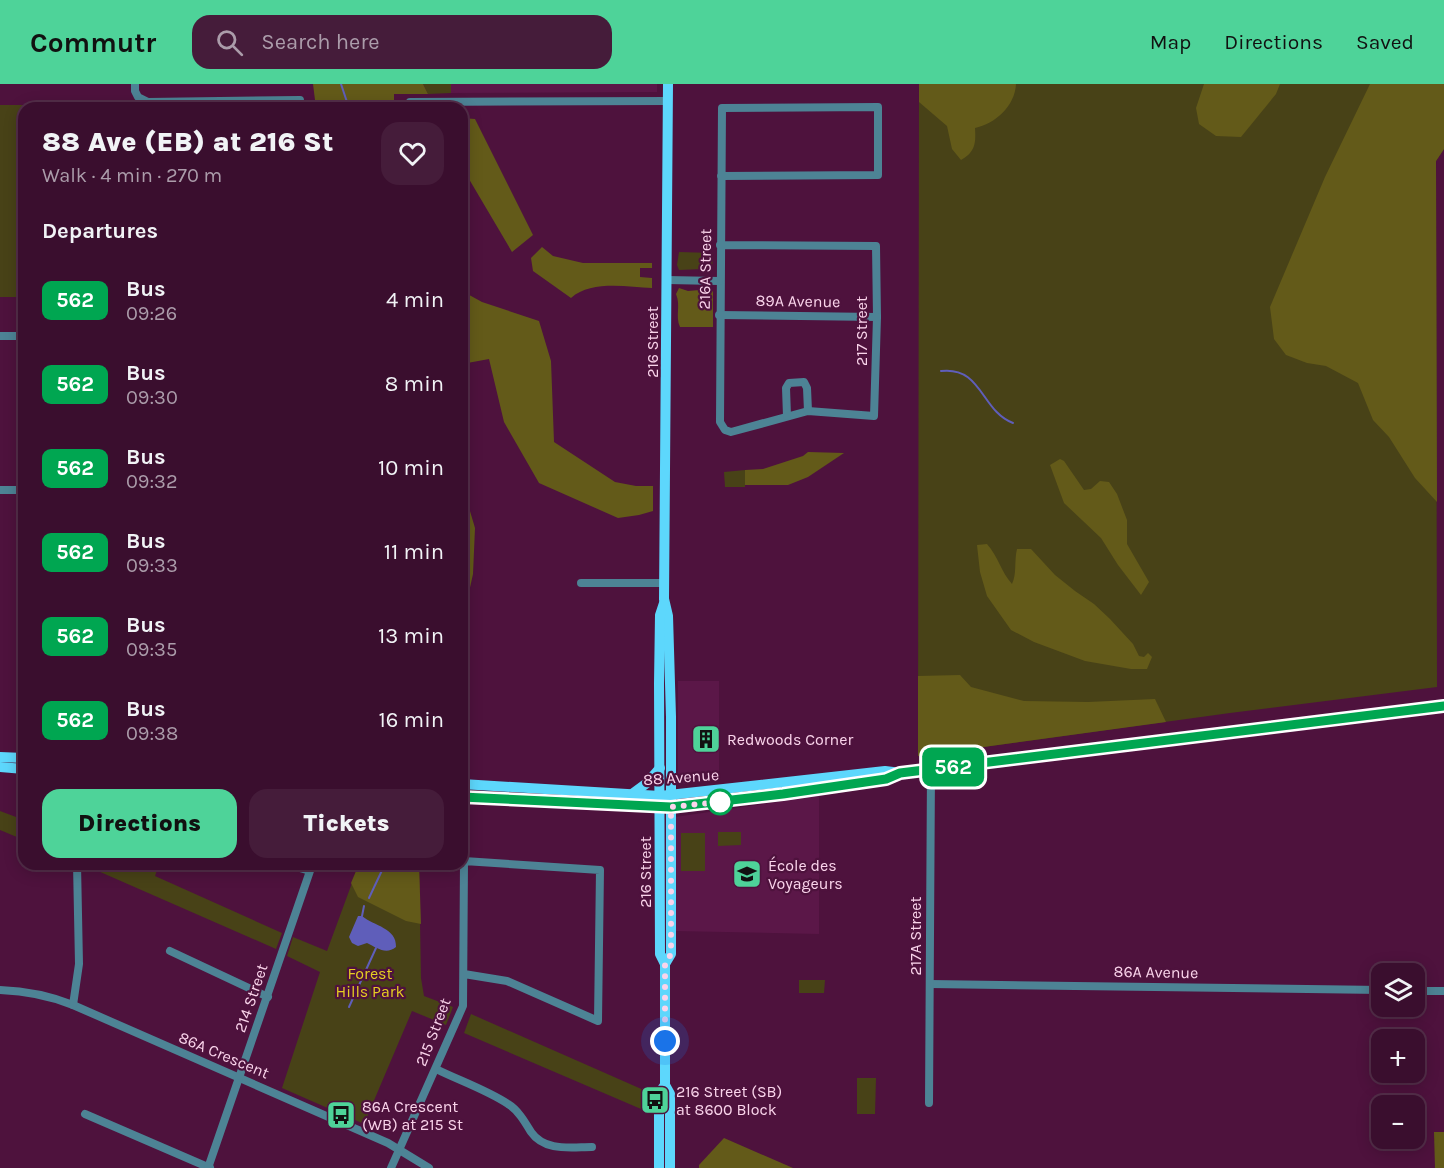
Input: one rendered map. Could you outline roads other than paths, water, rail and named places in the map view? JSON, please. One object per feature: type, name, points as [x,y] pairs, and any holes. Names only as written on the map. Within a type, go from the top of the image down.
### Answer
[{"type":"main road","name":"216 Street","points":[[666,796],[660,768],[660,626],[664,599],[668,84]]},
{"type":"main road","name":"216 Street","points":[[664,599],[668,616],[666,807],[660,954],[665,964],[665,1085],[670,1094],[670,1168]]},
{"type":"main road","name":"88 Avenue","points":[[468,784],[666,796],[885,771],[900,773],[931,770],[1444,706]]},
{"type":"main road","points":[[0,751],[18,757]]},
{"type":"main road","points":[[0,757],[18,758]]},
{"type":"main road","points":[[0,767],[18,768]]},
{"type":"main road","points":[[631,794],[647,783],[660,768]]},
{"type":"main road","name":"88 Avenue","points":[[468,797],[666,807],[783,794],[886,779],[900,773]]},
{"type":"main road","name":"216 Street","points":[[659,1168],[659,1093],[665,1085]]},
{"type":"street","points":[[135,84],[136,94],[141,100],[152,102]]},
{"type":"street","points":[[280,102],[300,100]]},
{"type":"street","points":[[410,102],[668,101]]},
{"type":"street","name":"216A Street","points":[[721,176],[878,175],[878,107],[722,108],[719,282],[720,422],[725,430],[731,432],[787,416]]},
{"type":"street","name":"217 Street","points":[[720,245],[876,246],[877,317],[874,416],[808,411]]},
{"type":"street","points":[[667,280],[719,282]]},
{"type":"street","name":"89A Avenue","points":[[719,315],[877,317]]},
{"type":"street","points":[[0,336],[18,336]]},
{"type":"street","points":[[804,382],[807,388],[808,411],[787,416],[786,388],[789,383],[804,382]]},
{"type":"street","points":[[0,490],[18,490]]},
{"type":"street","points":[[581,583],[664,583]]},
{"type":"street","name":"217A Street","points":[[929,1103],[931,770]]},
{"type":"street","name":"215 Street","points":[[464,974],[507,981],[598,1021],[600,870],[468,861]]},
{"type":"street","points":[[73,1005],[79,964],[77,870]]},
{"type":"street","name":"214 Street","points":[[209,1168],[310,871],[307,870]]},
{"type":"street","name":"215 Street","points":[[391,1168],[463,1006],[464,870]]},
{"type":"street","points":[[170,951],[268,997]]},
{"type":"street","name":"86A Avenue","points":[[930,984],[1371,990]]},
{"type":"street","name":"86A Crescent","points":[[0,990],[47,995],[73,1005],[399,1148],[429,1168]]},
{"type":"street","points":[[1425,991],[1444,991]]},
{"type":"street","points":[[436,1069],[509,1104],[543,1144],[556,1148],[592,1147]]},
{"type":"street","points":[[85,1114],[209,1168]]},
{"type":"waterway","points":[[341,84],[347,102]]},
{"type":"waterway","points":[[941,371],[955,371],[965,375],[994,409],[1013,423]]},
{"type":"waterway","points":[[369,898],[382,870]]},
{"type":"waterway","points":[[362,916],[364,906]]},
{"type":"waterway","points":[[349,1007],[376,948]]},
{"type":"place","name":"Redwoods Corner","points":[[706,739]]},
{"type":"place","name":"École des Voyageurs","points":[[747,874]]},
{"type":"place","name":"216 Street (SB) at 8600 Block","points":[[655,1100]]},
{"type":"place","name":"86A Crescent (WB) at 215 St","points":[[341,1115]]},
{"type":"park label","name":"Forest Hills Park","points":[[370,982]]}]
